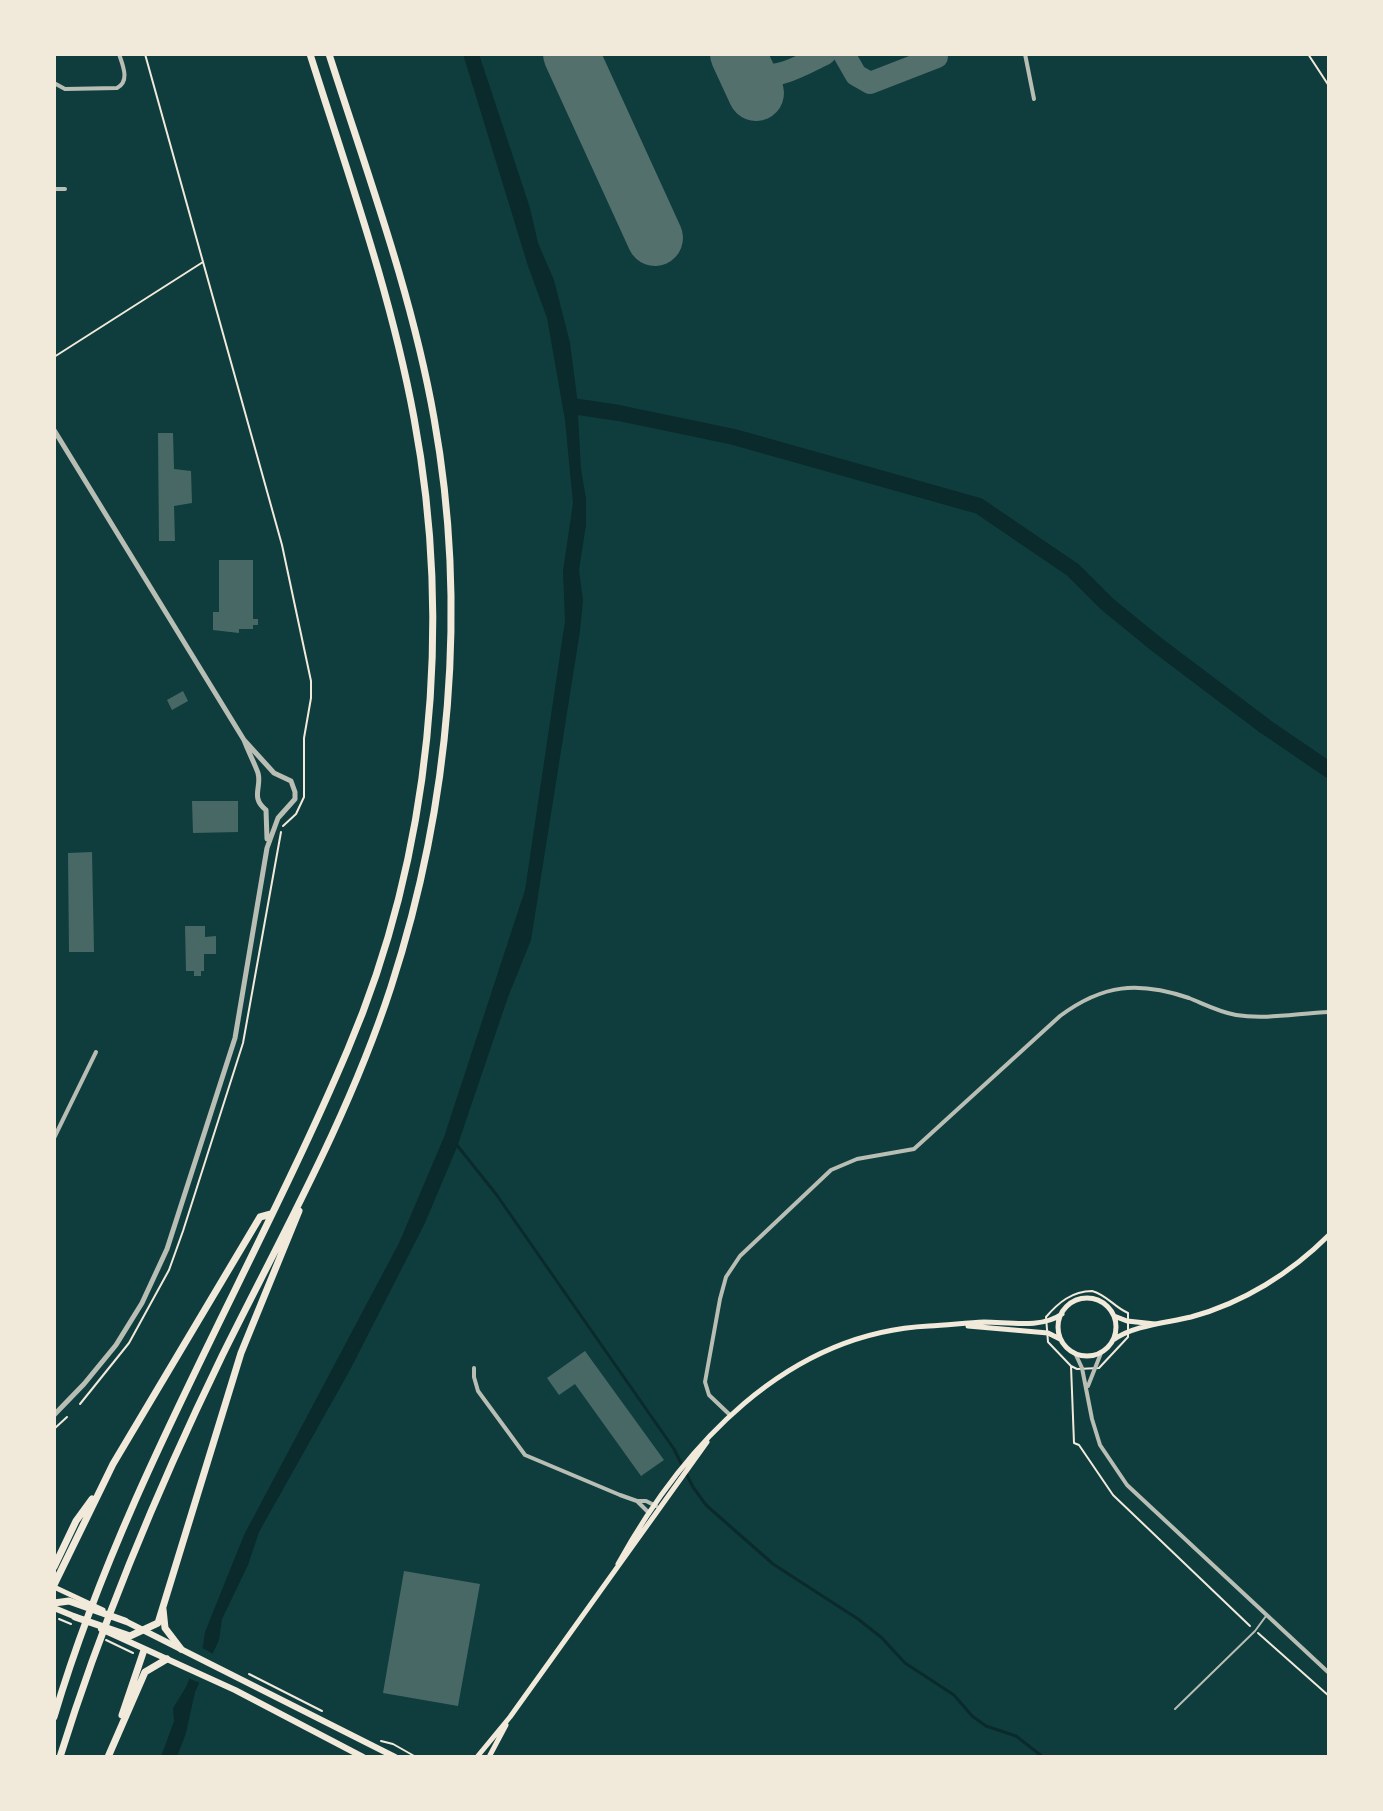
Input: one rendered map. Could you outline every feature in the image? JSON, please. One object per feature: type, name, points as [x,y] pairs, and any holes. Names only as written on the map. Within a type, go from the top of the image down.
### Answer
[{"type":"highway","points":[[54,1717],[98,1589],[159,1446],[351,1044],[390,928],[418,801],[432,650],[427,515],[408,388],[371,245],[310,54]]},
{"type":"highway","points":[[60,1757],[115,1597],[194,1415],[314,1172],[381,1016],[417,895],[442,766],[451,631],[449,547],[434,418],[403,288],[329,54]]},
{"type":"highway","points":[[75,1617],[130,1636],[156,1625],[241,1353],[314,1172]]},
{"type":"highway","points":[[54,1586],[99,1492],[260,1217],[271,1214]]},
{"type":"highway","points":[[54,1567],[76,1521],[99,1492]]},
{"type":"highway","points":[[54,1605],[69,1601],[125,1621]]},
{"type":"highway","points":[[163,1607],[165,1628],[181,1649]]},
{"type":"highway","points":[[112,1748],[144,1650]]},
{"type":"highway","points":[[108,1757],[145,1672],[167,1659]]},
{"type":"main road","points":[[959,1325],[1048,1333],[1062,1340],[1075,1353],[1088,1356],[1101,1353],[1113,1340],[1127,1333],[1206,1313],[1238,1300],[1289,1269],[1329,1235]]},
{"type":"main road","points":[[618,1564],[656,1504],[730,1415],[781,1374],[840,1345],[899,1329],[1047,1321],[1062,1314],[1073,1303],[1088,1299],[1103,1303],[1114,1315],[1127,1321],[1158,1324]]},
{"type":"main road","points":[[1062,1314],[1059,1325],[1062,1340]]},
{"type":"main road","points":[[1113,1340],[1116,1328],[1114,1315]]},
{"type":"main road","points":[[477,1757],[510,1717],[618,1564],[658,1513],[681,1473]]},
{"type":"main road","points":[[54,1586],[395,1757]]},
{"type":"main road","points":[[54,1605],[144,1650],[220,1683],[363,1757]]},
{"type":"main road","points":[[144,1631],[144,1650]]},
{"type":"main road","points":[[489,1757],[510,1717]]},
{"type":"street","points":[[56,85],[65,89],[117,88],[124,79],[119,54]]},
{"type":"street","points":[[1025,54],[1034,99]]},
{"type":"street","points":[[54,189],[65,189]]},
{"type":"street","points":[[54,423],[55,432],[244,740],[259,775],[257,800],[266,810],[281,812]]},
{"type":"street","points":[[244,740],[274,773],[286,776],[294,786],[292,805],[281,812],[267,848]]},
{"type":"street","points":[[259,782],[274,773]]},
{"type":"street","points":[[54,1415],[116,1345],[142,1303],[167,1249],[235,1038],[267,848],[266,810]]},
{"type":"street","points":[[730,1415],[709,1395],[705,1382],[726,1277],[740,1256],[831,1170],[857,1159],[914,1149],[1078,1002],[1107,990],[1136,987],[1174,994],[1237,1015],[1329,1012]]},
{"type":"street","points":[[54,1138],[96,1052]]},
{"type":"street","points":[[1075,1353],[1082,1368],[1100,1445],[1111,1465],[1127,1485],[1329,1673]]},
{"type":"street","points":[[1087,1388],[1101,1353]]},
{"type":"street","points":[[474,1368],[478,1391],[525,1455],[637,1501],[656,1504],[658,1513],[649,1514],[637,1501]]},
{"type":"lane","points":[[1175,1709],[1255,1631],[1266,1615]]},
{"type":"path","points":[[145,54],[282,545],[312,691],[304,738],[304,779]]},
{"type":"path","points":[[1308,54],[1329,86]]},
{"type":"path","points":[[54,357],[204,261]]},
{"type":"path","points":[[1084,1291],[1106,1296],[1128,1313],[1127,1321],[1128,1337],[1099,1368],[1071,1366],[1048,1342],[1046,1315],[1063,1300],[1084,1291]]},
{"type":"path","points":[[1071,1366],[1074,1443],[1079,1445],[1113,1495],[1255,1631],[1329,1696]]},
{"type":"path","points":[[54,1429],[67,1417]]},
{"type":"path","points":[[244,1672],[330,1715]]},
{"type":"path","points":[[382,1742],[393,1744],[416,1757]]},
{"type":"water","points":[[463,54],[479,54],[530,208],[538,243],[554,280],[570,343],[586,499],[586,525],[579,570],[583,600],[580,631],[531,940],[508,997],[457,1147],[425,1223],[350,1370],[259,1532],[248,1565],[222,1619],[219,1640],[195,1692],[177,1757],[161,1757],[174,1721],[173,1708],[186,1687],[203,1646],[205,1632],[244,1535],[399,1243],[444,1137],[525,890],[565,621],[563,571],[573,503],[565,420],[547,318]]},
{"type":"pier","points":[[199,1646],[215,1655],[202,1684],[186,1677]]},
{"type":"building","points":[[158,433],[173,433],[174,469],[191,471],[192,503],[174,506],[175,541],[159,541]]},
{"type":"building","points":[[219,560],[253,560],[253,619],[258,619],[258,625],[253,625],[253,629],[239,629],[239,633],[213,630],[213,612],[219,612]]},
{"type":"building","points":[[183,691],[188,701],[172,710],[167,700]]},
{"type":"building","points":[[192,801],[238,801],[238,832],[193,833]]},
{"type":"building","points":[[92,852],[94,952],[69,952],[68,853]]},
{"type":"building","points":[[185,926],[205,926],[205,937],[216,936],[216,954],[204,954],[201,976],[194,976],[194,971],[186,971]]},
{"type":"building","points":[[585,1351],[664,1460],[641,1476],[575,1384],[559,1395],[547,1378]]},
{"type":"building","points":[[404,1571],[480,1584],[458,1706],[383,1693]]},
{"type":"waterway","points":[[572,406],[734,437],[979,506],[1073,570],[1107,604],[1156,644],[1329,770]]},
{"type":"waterway","points":[[456,1144],[496,1194],[674,1449],[706,1505],[773,1564],[858,1619],[882,1638],[905,1663],[954,1695],[972,1716],[986,1726],[1016,1736],[1043,1757]]},
{"type":"taxiway","points":[[743,66],[753,72],[774,75],[795,69],[825,54]]},
{"type":"taxiway","points":[[844,54],[856,75],[870,83],[937,57]]},
{"type":"runway","points":[[571,54],[655,238]]},
{"type":"runway","points":[[738,54],[756,93]]}]
